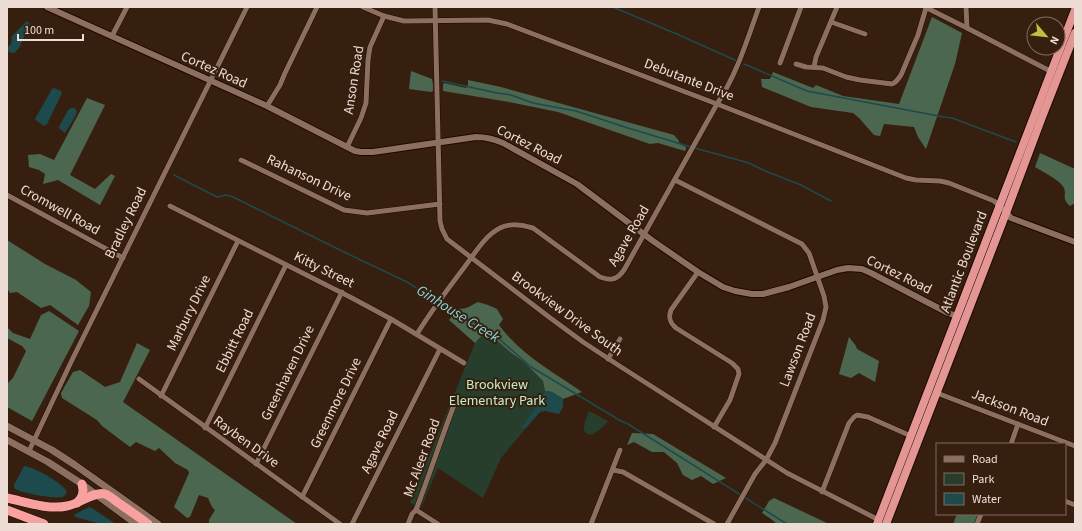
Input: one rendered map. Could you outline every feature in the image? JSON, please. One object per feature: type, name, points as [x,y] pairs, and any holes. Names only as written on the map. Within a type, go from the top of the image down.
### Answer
[{"type":"highway","name":"Atlantic Boulevard","points":[[880,523],[914,452],[961,330],[959,325],[961,319],[960,317],[962,317],[1006,213],[1055,74],[1075,10]]},
{"type":"highway","name":"Atlantic Boulevard","points":[[880,523],[911,436],[962,317],[962,303],[1000,206],[1055,74],[1075,33]]},
{"type":"highway","points":[[911,436],[914,438],[912,446],[914,452]]},
{"type":"highway","points":[[76,504],[82,496],[82,484]]},
{"type":"highway","points":[[7,498],[50,507],[76,504],[96,495],[103,494],[110,496],[148,524]]},
{"type":"highway","points":[[7,510],[44,524]]},
{"type":"main road","points":[[7,426],[52,450],[158,524]]},
{"type":"main road","points":[[7,440],[48,462],[82,484],[136,524]]},
{"type":"street","name":"Cortez Road","points":[[47,7],[267,106],[347,147],[360,152],[373,152],[483,137],[493,138],[578,184],[653,241],[723,287],[752,294],[763,294],[817,278],[838,270],[848,268],[862,269],[948,313],[962,317]]},
{"type":"street","points":[[112,36],[128,7]]},
{"type":"street","name":"Bradley Road","points":[[29,451],[72,360],[247,7]]},
{"type":"street","points":[[267,106],[280,85],[317,7]]},
{"type":"street","name":"Debutante Drive","points":[[363,7],[384,16],[404,20],[488,20],[503,23],[717,104],[906,178],[949,183],[994,201],[1000,206]]},
{"type":"street","name":"Brookview Drive South","points":[[435,7],[434,15],[440,204],[442,229],[447,239],[608,359],[787,473],[880,523]]},
{"type":"street","name":"Agave Road","points":[[417,334],[432,310],[486,239],[493,232],[502,227],[515,224],[533,228],[600,277],[606,280],[614,279],[620,276],[717,104],[726,91],[760,7]]},
{"type":"street","points":[[780,63],[802,7]]},
{"type":"street","points":[[814,67],[816,57],[837,7]]},
{"type":"street","points":[[796,64],[806,67],[823,68],[846,77],[860,80],[892,84],[898,81],[901,75],[918,35],[926,7],[1055,74]]},
{"type":"street","points":[[966,7],[967,28]]},
{"type":"street","name":"Anson Road","points":[[347,147],[362,118],[366,103],[370,47],[384,16]]},
{"type":"street","points":[[831,22],[865,34]]},
{"type":"street","name":"Rahanson Drive","points":[[241,160],[344,210],[367,213],[440,204]]},
{"type":"street","name":"Lawson Road","points":[[674,180],[802,244],[809,253],[826,303],[826,312],[784,423],[766,460],[755,474],[727,524]]},
{"type":"street","name":"Cromwell Road","points":[[7,195],[123,258]]},
{"type":"street","name":"Kitty Street","points":[[170,206],[342,292],[417,334],[464,363]]},
{"type":"street","points":[[1000,206],[1011,218],[1075,242]]},
{"type":"street","name":"Marbury Drive","points":[[161,396],[238,241]]},
{"type":"street","name":"Ebbitt Road","points":[[205,428],[286,265]]},
{"type":"street","points":[[698,272],[670,310],[670,322],[676,328],[732,363],[738,369],[738,374],[730,400],[714,427]]},
{"type":"street","name":"Greenhaven Drive","points":[[256,464],[342,292]]},
{"type":"street","name":"Greenmore Drive","points":[[302,497],[391,319]]},
{"type":"street","points":[[608,359],[620,339]]},
{"type":"street","name":"Agave Road","points":[[352,524],[440,349]]},
{"type":"street","name":"Rayben Drive","points":[[139,380],[340,524]]},
{"type":"street","name":"Jackson Road","points":[[937,393],[1075,446]]},
{"type":"street","name":"Mc Aleer Road","points":[[408,524],[412,514],[416,510],[456,400]]},
{"type":"street","points":[[822,492],[849,423],[857,415],[868,417],[911,436]]},
{"type":"street","points":[[1010,443],[1018,424]]},
{"type":"street","points":[[591,524],[620,450]]},
{"type":"street","points":[[612,470],[623,472],[714,524]]},
{"type":"street","points":[[416,510],[438,524]]},
{"type":"green space","points":[[932,17],[962,33],[955,64],[926,149],[918,137],[914,127],[884,124],[880,136],[874,135],[853,113],[811,107],[762,87],[761,79],[770,79],[773,72],[813,88],[816,85],[843,96],[899,104]]},
{"type":"green space","points":[[411,71],[432,79],[433,91],[409,89]]},
{"type":"green space","points":[[468,80],[501,87],[674,135],[679,141],[679,144],[686,147],[686,149],[685,151],[658,143],[650,144],[558,112],[443,91],[444,83],[466,88],[468,85]]},
{"type":"green space","points":[[87,98],[105,105],[70,175],[95,189],[111,174],[115,176],[100,205],[58,180],[43,184],[45,174],[39,170],[29,167],[28,155],[40,154],[54,160]]},
{"type":"green space","points":[[1040,153],[1075,169],[1075,203],[1070,206],[1065,199],[1065,191],[1062,185],[1035,167]]},
{"type":"green space","points":[[7,240],[45,264],[76,280],[91,292],[89,306],[78,325],[50,305],[41,308],[17,292],[10,293],[7,288]]},
{"type":"green space","points":[[478,302],[497,309],[503,319],[499,325],[527,354],[582,392],[563,399],[552,392],[545,391],[543,381],[524,362],[486,331],[475,343],[449,320],[458,309],[467,308]]},
{"type":"green space","points":[[49,311],[79,331],[32,421],[7,407],[7,384],[13,378],[26,351],[22,346],[7,338],[7,327],[13,333],[30,339],[41,315]]},
{"type":"green space","name":"Brookview Elementary Park","points":[[486,331],[524,362],[543,381],[545,391],[521,428],[526,428],[501,458],[483,498],[438,468],[421,508],[410,503],[475,343]]},
{"type":"green space","points":[[849,337],[857,349],[879,361],[875,382],[859,373],[851,378],[839,374]]},
{"type":"green space","points":[[137,343],[150,350],[123,402],[297,524],[209,524],[209,520],[215,510],[208,498],[199,495],[190,517],[187,518],[174,507],[189,473],[188,470],[175,463],[159,448],[155,451],[136,442],[130,447],[102,426],[97,420],[62,398],[61,393],[73,372],[80,370],[105,387],[120,382]]},
{"type":"green space","points":[[589,411],[608,421],[602,428],[592,435],[586,433],[584,429]]},
{"type":"green space","points":[[632,433],[653,434],[726,478],[713,484],[701,476],[692,480],[683,475],[677,463],[664,452],[652,452],[634,442],[627,445]]},
{"type":"green space","points":[[774,498],[829,524],[777,524],[762,513],[769,501]]},
{"type":"green space","points":[[957,515],[984,515],[980,524],[953,524]]},
{"type":"water","points":[[27,21],[30,24],[19,48],[14,53],[9,52],[7,48],[11,44],[12,36]]},
{"type":"water","points":[[54,88],[62,93],[47,124],[44,126],[35,119]]},
{"type":"water","points":[[74,108],[77,111],[65,133],[59,127],[68,110]]},
{"type":"water","points":[[545,391],[552,392],[563,399],[563,407],[559,414],[545,411],[540,412],[526,428],[521,428],[533,411]]},
{"type":"water","points":[[24,466],[48,476],[60,484],[67,492],[64,496],[58,497],[29,494],[17,490],[14,488],[14,485]]},
{"type":"water","points":[[90,507],[114,524],[101,524],[75,517],[74,515]]},
{"type":"waterway","points":[[613,7],[737,61]]},
{"type":"waterway","points":[[744,64],[807,91],[952,118],[1016,142]]},
{"type":"waterway","points":[[442,81],[511,95],[533,103],[576,111],[691,147]]},
{"type":"waterway","points":[[695,148],[749,163],[801,185],[831,201]]},
{"type":"waterway","name":"Ginhouse Creek","points":[[174,175],[217,197],[226,195],[231,196],[407,282],[435,303]]},
{"type":"waterway","name":"Ginhouse Creek","points":[[438,305],[450,313],[481,325],[489,330],[531,367],[628,424],[787,524]]}]
